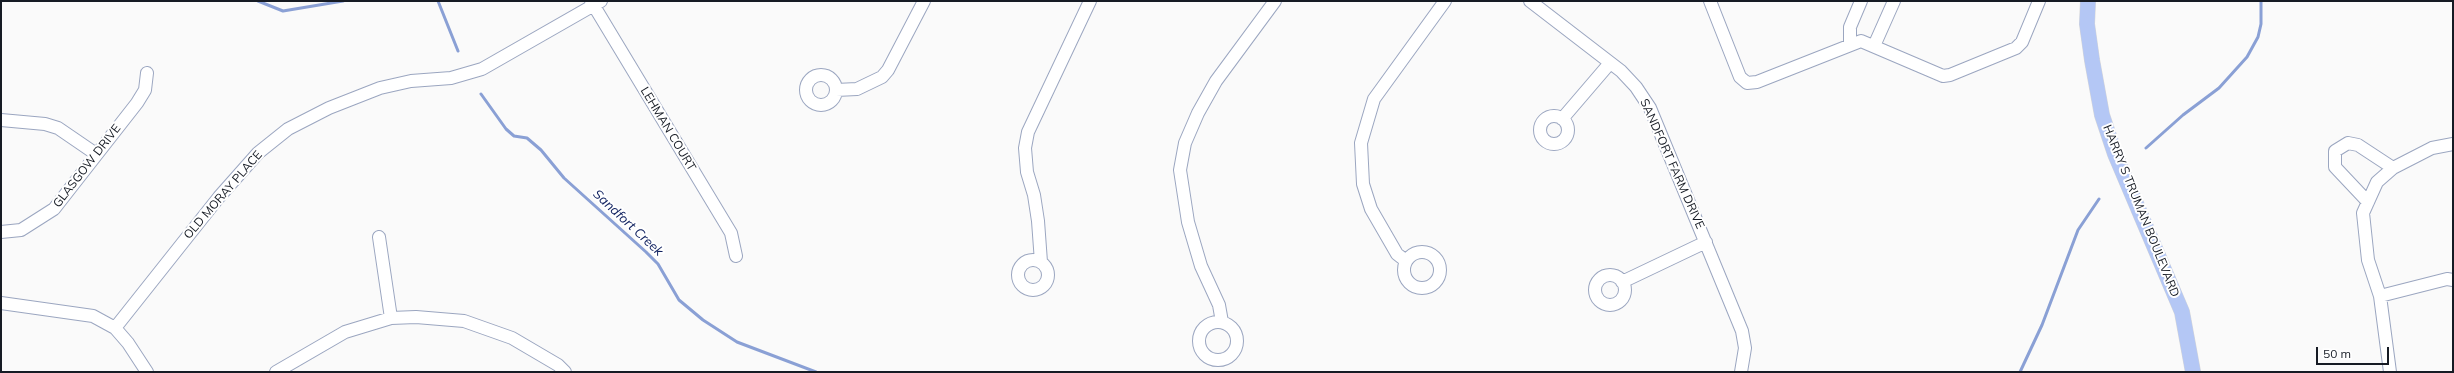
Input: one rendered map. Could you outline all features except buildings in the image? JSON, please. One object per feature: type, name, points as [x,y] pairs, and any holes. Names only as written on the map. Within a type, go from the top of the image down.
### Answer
[{"type":"main road","name":"HARRY S TRUMAN BOULEVARD","points":[[2088,1],[2087,24],[2102,115],[2116,154],[2182,312],[2193,372]]},
{"type":"street","points":[[1041,262],[1036,208],[1027,172],[1025,148],[1028,132],[1090,1]]},
{"type":"street","points":[[1222,322],[1220,305],[1201,266],[1188,222],[1180,170],[1185,143],[1198,113],[1216,81],[1275,1]]},
{"type":"street","points":[[1406,261],[1397,254],[1372,209],[1363,184],[1361,143],[1374,100],[1445,1]]},
{"type":"street","points":[[1710,1],[1740,77],[1747,83],[1757,82],[1850,44],[1861,41],[1943,76],[1950,75],[2016,48],[2022,42],[2039,1]]},
{"type":"street","points":[[1850,44],[1850,27],[1861,1]]},
{"type":"street","points":[[1874,46],[1894,1]]},
{"type":"street","name":"LEHMAN COURT","points":[[595,2],[731,233],[736,256]]},
{"type":"street","name":"OLD MORAY PLACE","points":[[115,328],[218,197],[258,153],[288,129],[329,108],[380,88],[411,81],[451,78],[482,69],[595,2]]},
{"type":"street","name":"SANDFORT FARM DRIVE","points":[[1534,2],[1610,62],[1636,87],[1650,108],[1742,331],[1745,348],[1741,372]]},
{"type":"street","points":[[836,90],[857,89],[882,77],[888,70],[919,3]]},
{"type":"street","points":[[1562,119],[1610,62]]},
{"type":"street","name":"GLASGOW DRIVE","points":[[1,232],[21,230],[54,209],[137,104],[145,90],[148,73]]},
{"type":"street","points":[[1,120],[45,124],[58,128],[96,154]]},
{"type":"street","points":[[2368,202],[2335,167],[2335,151],[2348,143],[2358,145],[2393,168]]},
{"type":"street","points":[[2390,372],[2380,296],[2368,260],[2363,213],[2377,182],[2393,168],[2432,148],[2453,144]]},
{"type":"street","points":[[379,237],[391,318]]},
{"type":"street","points":[[1622,282],[1706,242]]},
{"type":"street","points":[[2380,296],[2447,279],[2453,280]]},
{"type":"street","points":[[1,303],[93,316],[115,328],[128,343],[147,372]]},
{"type":"street","points":[[276,372],[345,332],[391,318],[416,317],[464,321],[512,338],[558,365],[565,372]]},
{"type":"waterway","points":[[258,1],[283,11],[343,1]]},
{"type":"waterway","name":"Sandfort Creek","points":[[438,1],[458,51]]},
{"type":"waterway","points":[[2146,148],[2183,115],[2219,88],[2247,57],[2258,37],[2261,24],[2261,1]]},
{"type":"waterway","name":"Sandfort Creek","points":[[481,94],[506,129],[514,136],[527,138],[541,150],[564,178],[658,264],[679,300],[703,320],[737,342],[816,372]]},
{"type":"waterway","points":[[2020,372],[2042,325],[2078,230],[2099,199]]}]
